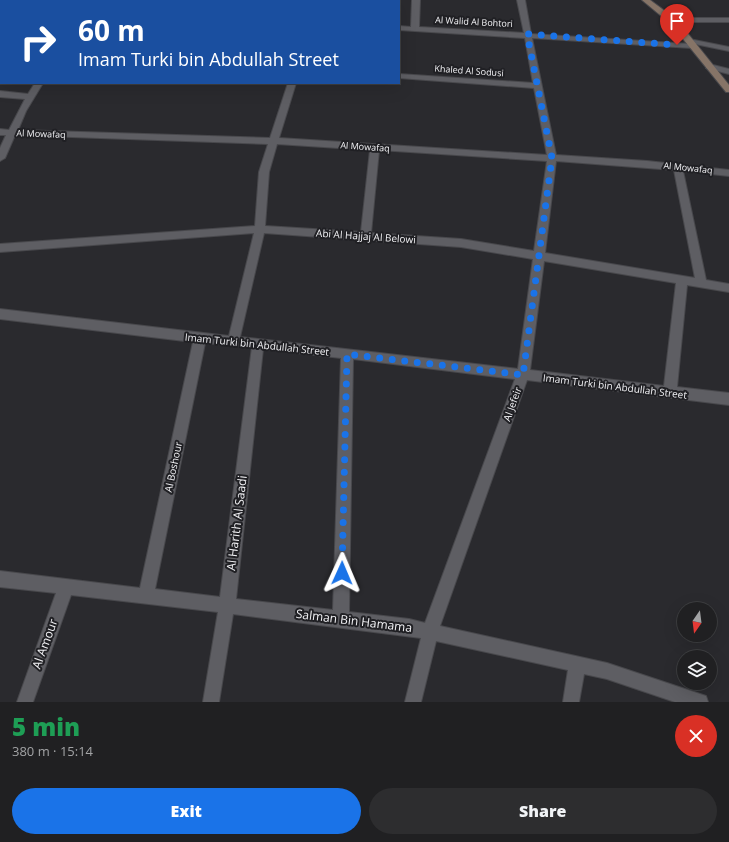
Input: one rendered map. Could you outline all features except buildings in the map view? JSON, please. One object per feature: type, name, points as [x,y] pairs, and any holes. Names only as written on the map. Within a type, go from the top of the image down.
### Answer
[{"type":"street","points":[[415,29],[416,0]]},
{"type":"street","name":"Al Jefeir","points":[[413,702],[430,632],[523,375],[552,158],[521,0]]},
{"type":"street","points":[[646,0],[671,20],[729,90]]},
{"type":"street","points":[[671,20],[729,20]]},
{"type":"street","name":"Al Walid Al Bohtori","points":[[400,28],[690,43],[729,49]]},
{"type":"street","points":[[709,66],[729,72]]},
{"type":"street","name":"Khaled Al Sodusi","points":[[400,76],[537,86]]},
{"type":"street","points":[[0,158],[11,133],[38,84]]},
{"type":"street","points":[[233,342],[260,229],[264,172],[292,84]]},
{"type":"street","points":[[0,94],[31,97]]},
{"type":"street","name":"Al Mowafaq","points":[[0,132],[274,141],[552,158],[729,173]]},
{"type":"street","points":[[366,236],[375,147]]},
{"type":"street","points":[[678,168],[701,283]]},
{"type":"street","name":"Abi Al Hajjaj Al Belowi","points":[[0,248],[260,229],[461,243],[729,288]]},
{"type":"street","points":[[670,392],[682,280]]},
{"type":"street","name":"Imam Turki bin Abdullah Street","points":[[0,314],[729,399]]},
{"type":"street","name":"Al Boshour","points":[[146,596],[200,338]]},
{"type":"street","name":"Al Harith Al Saadi","points":[[211,702],[227,606],[258,343]]},
{"type":"street","points":[[341,620],[347,354]]},
{"type":"street","name":"Salman Bin Hamama","points":[[0,579],[409,628],[607,671],[700,702]]},
{"type":"street","name":"Al Amour","points":[[25,702],[66,587]]},
{"type":"street","points":[[571,702],[577,664]]},
{"type":"route","points":[[342,573],[347,354],[523,375],[552,158],[527,34],[677,45]]}]
